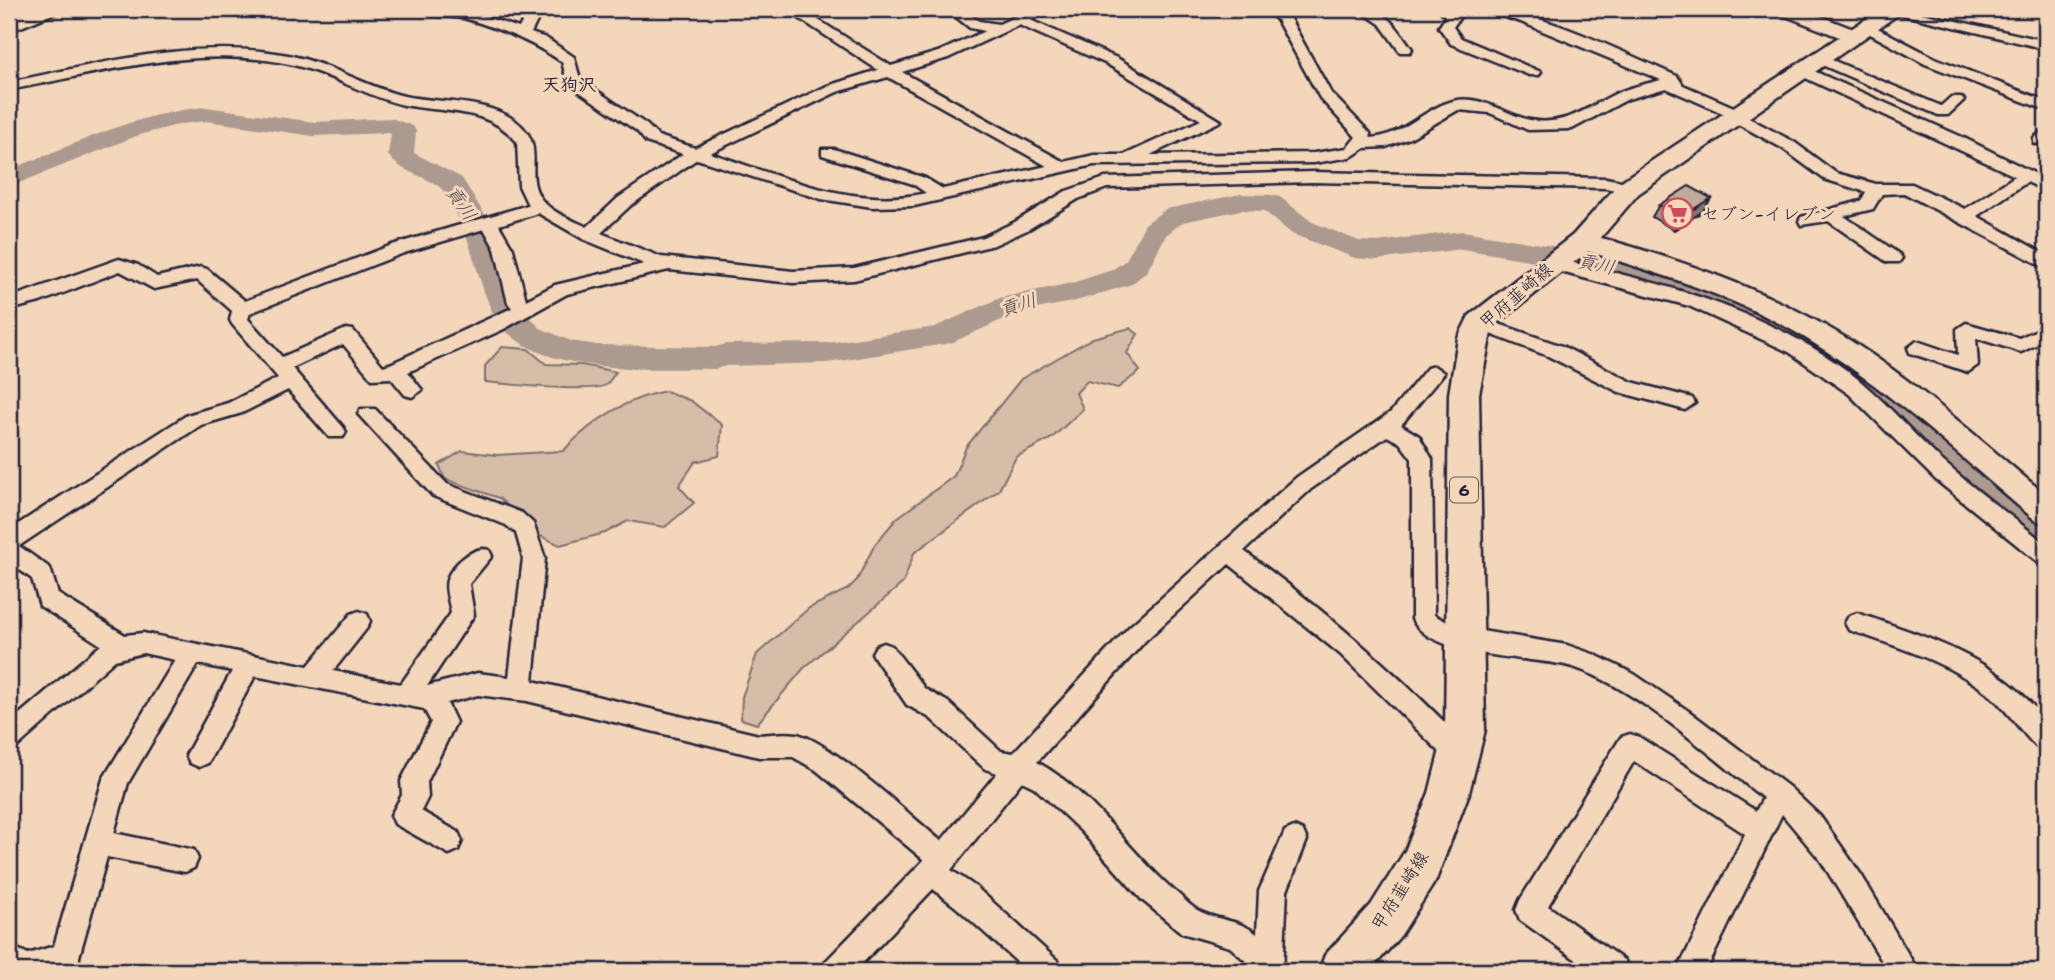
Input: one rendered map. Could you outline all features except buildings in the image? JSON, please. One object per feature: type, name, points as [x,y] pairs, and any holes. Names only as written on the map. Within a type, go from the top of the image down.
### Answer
[{"type":"main road","name":"甲府韮崎線","points":[[1341,971],[1386,920],[1421,865],[1449,793],[1465,730],[1467,638],[1464,394],[1473,338],[1479,323],[1582,241],[1629,188],[1891,9]]},
{"type":"street","points":[[9,26],[48,9]]},
{"type":"street","points":[[427,9],[468,15],[524,33],[560,52],[569,60],[573,81],[642,128],[652,139],[821,194],[848,200],[914,201],[1094,160],[1119,162],[1314,158],[1386,142],[1404,135],[1443,110],[1457,105],[1493,109],[1528,125],[1572,124],[1623,96],[1667,83],[1677,85],[1736,115],[1788,145],[1830,176],[1875,189],[1906,188],[2046,262]]},
{"type":"street","points":[[524,33],[536,9]]},
{"type":"street","points":[[792,9],[889,71],[1059,166]]},
{"type":"street","points":[[953,9],[975,25],[997,28]]},
{"type":"street","points":[[589,234],[654,179],[698,152],[832,89],[943,55],[1016,19],[1043,9]]},
{"type":"street","points":[[1272,9],[1283,18],[1325,96],[1364,136],[1356,148],[1322,178]]},
{"type":"street","points":[[1364,9],[1385,21],[1405,49]]},
{"type":"street","points":[[1446,9],[1453,16],[1446,27],[1456,41],[1534,72]]},
{"type":"street","points":[[1486,9],[1526,19],[1555,34],[1672,79],[1677,85]]},
{"type":"street","points":[[1785,9],[1861,31],[2046,106]]},
{"type":"street","points":[[1891,9],[2046,44]]},
{"type":"street","points":[[1016,19],[1112,61],[1213,121],[1119,162]]},
{"type":"street","points":[[9,86],[158,59],[241,53],[292,60],[393,97],[470,109],[506,123],[525,141],[527,186],[540,207],[560,221],[631,254],[670,264],[793,277],[854,274],[988,241],[1021,226],[1072,195],[1105,183],[1322,178],[1606,183],[1629,188]]},
{"type":"street","points":[[1811,65],[1943,112],[1955,100]]},
{"type":"street","points":[[1811,65],[1950,139],[1986,152],[2046,186]]},
{"type":"street","points":[[828,152],[919,181],[940,195]]},
{"type":"street","points":[[1965,217],[2028,175]]},
{"type":"street","points":[[1807,221],[1867,205],[1873,199],[1875,189]]},
{"type":"street","points":[[242,309],[398,249],[540,207]]},
{"type":"street","points":[[1829,214],[1893,258]]},
{"type":"street","points":[[487,221],[504,249],[517,303],[523,310]]},
{"type":"street","points":[[1582,241],[1716,284],[1805,326],[1875,370],[2046,512]]},
{"type":"street","points":[[9,541],[194,420],[235,408],[346,335],[379,374],[395,370],[495,327],[561,289],[670,264]]},
{"type":"street","points":[[1552,264],[1648,284],[1688,297],[1801,351],[1855,389],[1931,464],[2046,556]]},
{"type":"street","points":[[9,304],[34,298],[119,265],[154,282],[201,273],[242,309]]},
{"type":"street","points":[[242,309],[239,320],[336,432]]},
{"type":"street","points":[[1479,323],[1555,351],[1626,387],[1685,403]]},
{"type":"street","points":[[1917,348],[1968,365],[1966,329],[2021,345],[2046,332]]},
{"type":"street","points":[[395,370],[412,390]]},
{"type":"street","points":[[836,971],[937,865],[1050,727],[1137,634],[1304,483],[1398,417],[1434,373]]},
{"type":"street","points":[[368,414],[440,491],[513,519],[525,530],[534,558],[520,690]]},
{"type":"street","points":[[1384,428],[1401,432],[1415,443],[1422,459],[1423,619],[1433,629],[1467,638],[1560,653],[1586,661],[1623,681],[1689,726],[1778,795],[1819,835],[1904,971]]},
{"type":"street","points":[[9,550],[42,574],[48,599],[122,646]]},
{"type":"street","points":[[1227,550],[1295,601],[1421,713],[1459,754]]},
{"type":"street","points":[[419,696],[463,615],[457,582],[481,556]]},
{"type":"street","points":[[313,677],[359,621]]},
{"type":"street","points":[[1857,622],[1920,645],[1961,664],[1997,686],[2018,704],[2046,741]]},
{"type":"street","points":[[9,738],[98,660],[122,646],[143,643],[419,696],[478,684],[520,690],[759,746],[796,745],[825,762],[1048,971]]},
{"type":"street","points":[[9,959],[26,969],[65,964],[116,779],[192,653]]},
{"type":"street","points":[[884,653],[916,697],[939,710],[994,761],[1019,766],[1043,779],[1091,823],[1152,890],[1192,923],[1237,935],[1270,966]]},
{"type":"street","points":[[199,755],[249,664]]},
{"type":"street","points":[[419,696],[444,722],[414,781],[415,797],[404,815],[449,841]]},
{"type":"street","points":[[1615,971],[1530,910],[1630,745],[1761,830]]},
{"type":"street","points":[[1691,971],[1778,795]]},
{"type":"street","points":[[1270,966],[1273,891],[1294,840]]},
{"type":"street","points":[[99,843],[185,859]]},
{"type":"shaded area","points":[[1130,328],[1138,334],[1127,353],[1140,371],[1118,388],[1087,381],[1076,393],[1083,409],[1052,438],[1016,457],[999,490],[914,553],[903,583],[803,669],[757,724],[741,719],[742,697],[757,654],[809,608],[848,589],[857,580],[875,544],[897,518],[954,476],[966,447],[1021,379],[1093,338]]},
{"type":"shaded area","points":[[502,347],[528,349],[546,364],[582,365],[616,372],[606,385],[598,387],[548,387],[485,382],[485,366]]},
{"type":"shaded area","points":[[666,391],[691,401],[722,425],[719,456],[695,462],[679,486],[694,503],[665,527],[628,521],[605,533],[560,545],[540,536],[499,498],[445,479],[439,465],[462,451],[497,455],[563,451],[610,412],[637,399]]},
{"type":"waterway","name":"貢川","points":[[9,179],[130,129],[181,116],[206,114],[283,127],[314,129],[391,125],[404,131],[401,155],[412,165],[453,184],[480,230],[505,308],[530,335],[565,351],[597,356],[715,358],[726,355],[827,353],[941,336],[1010,305],[1076,292],[1122,277],[1137,265],[1155,230],[1175,215],[1241,202],[1271,203],[1302,228],[1355,249],[1377,251],[1462,240],[1608,264],[1703,290],[1758,313],[1812,343],[1874,385],[1985,486],[2046,534]]},
{"type":"place","name":"セブン-イレブン","points":[[1678,214]]},
{"type":"district","name":"天狗沢","points":[[569,85]]}]
